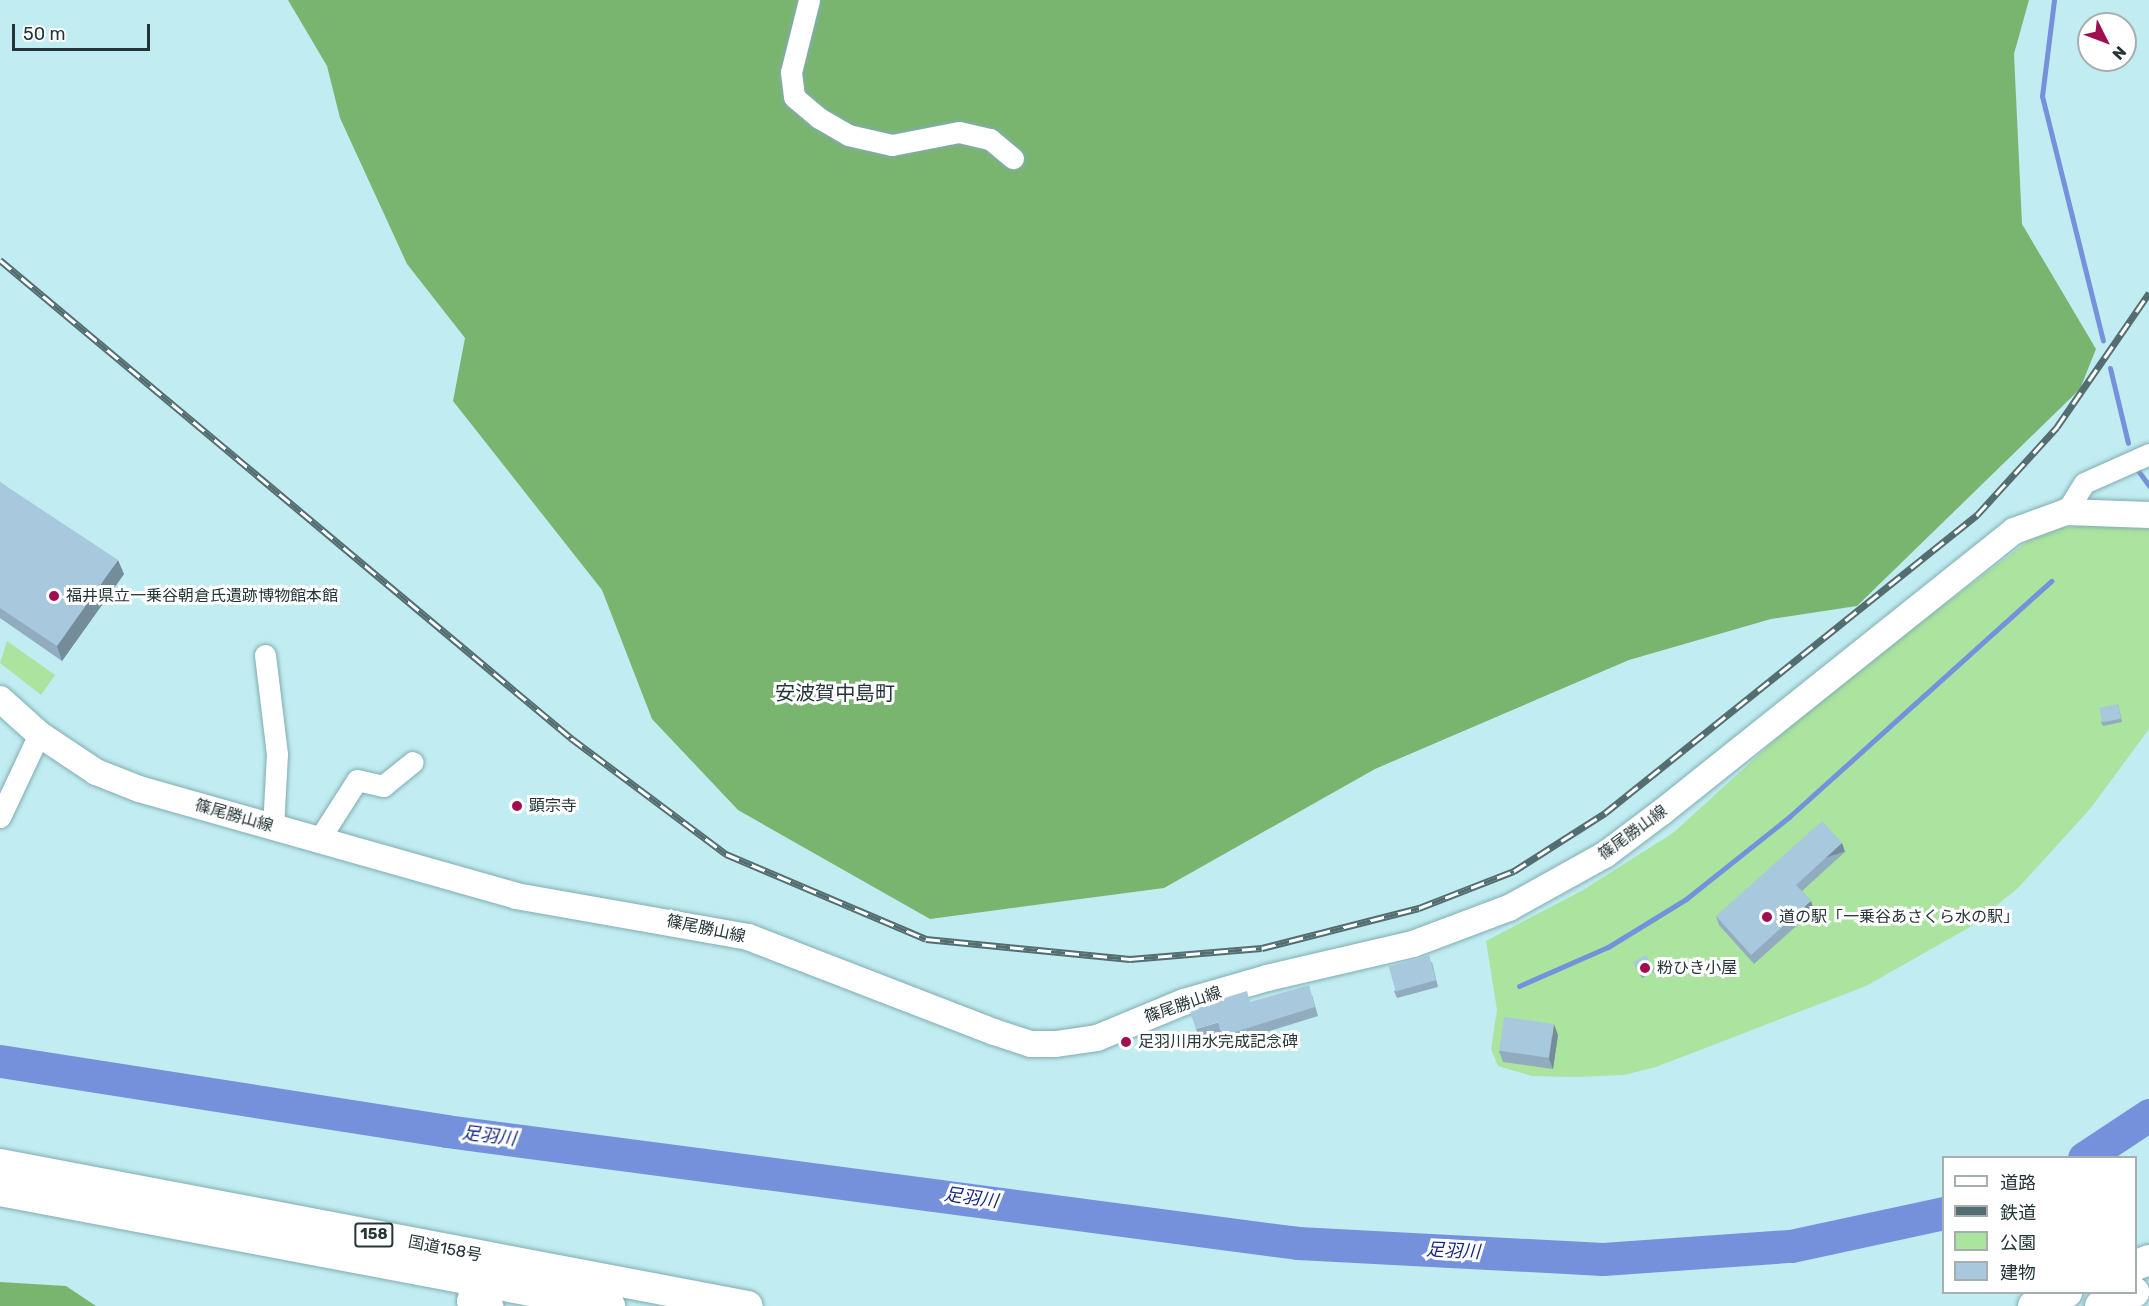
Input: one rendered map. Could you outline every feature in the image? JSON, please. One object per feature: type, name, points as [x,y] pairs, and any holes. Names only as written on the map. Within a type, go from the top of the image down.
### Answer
[{"type":"highway","name":"国道158号","points":[[0,1164],[473,1267],[610,1306]]},
{"type":"highway","name":"国道158号","points":[[0,1191],[473,1267],[748,1306]]},
{"type":"highway","points":[[2033,1306],[2064,1294]]},
{"type":"highway","points":[[2100,1306],[2130,1294]]},
{"type":"main road","name":"篠尾勝山線","points":[[0,699],[39,734],[96,772],[318,841],[545,903],[748,937],[1031,1044],[1097,1038],[1184,1002],[1413,944],[1556,884],[1662,812],[1983,553],[2035,520],[2066,512],[2149,515]]},
{"type":"street","points":[[809,0],[791,72],[794,97],[819,118],[848,135],[892,145],[959,132],[990,140],[1013,158]]},
{"type":"street","points":[[2066,512],[2084,483],[2149,454]]},
{"type":"street","points":[[265,655],[277,754],[273,827]]},
{"type":"street","points":[[0,817],[39,734]]},
{"type":"street","points":[[318,841],[357,780],[383,786],[413,762]]},
{"type":"street","points":[[473,1267],[467,1301],[493,1306]]},
{"type":"green space","points":[[288,0],[2029,0],[2014,54],[2022,224],[2096,349],[2080,389],[1857,606],[1771,619],[1629,660],[1375,769],[1164,888],[930,919],[738,810],[652,719],[602,590],[453,401],[465,338],[407,264],[340,118],[327,66]]},
{"type":"green space","points":[[2103,524],[2149,529],[2149,729],[2090,809],[2018,888],[1970,927],[1866,986],[1656,1067],[1624,1075],[1576,1077],[1532,1076],[1498,1066],[1491,1049],[1497,1010],[1486,941],[1583,890],[1673,833],[1819,700],[2028,541],[2064,527]]},
{"type":"green space","points":[[7,641],[55,675],[41,695],[0,663]]},
{"type":"green space","points":[[0,1282],[66,1286],[96,1306],[0,1306]]},
{"type":"building","name":"福井県立一乗谷朝倉氏遺跡博物館本館","points":[[0,482],[118,560],[57,646],[0,608]]},
{"type":"building","points":[[2118,704],[2121,719],[2102,722],[2099,708]]},
{"type":"building","points":[[1822,821],[1842,843],[1796,885],[1811,901],[1751,955],[1716,916]]},
{"type":"building","points":[[1429,955],[1436,980],[1396,992],[1389,967]]},
{"type":"building","name":"粉ひき小屋","points":[[1646,955],[1653,967],[1640,975],[1633,962]]},
{"type":"building","points":[[1309,985],[1315,1007],[1222,1036],[1218,1022],[1196,1029],[1189,1009],[1247,991],[1250,1002]]},
{"type":"building","points":[[1504,1017],[1554,1024],[1549,1058],[1499,1051]]},
{"type":"waterway","points":[[2054,0],[2042,96],[2103,340]]},
{"type":"waterway","points":[[2110,368],[2128,443]]},
{"type":"waterway","points":[[2134,465],[2149,486]]},
{"type":"waterway","points":[[1519,986],[1608,947],[1686,899],[1789,817],[2051,581]]},
{"type":"waterway","name":"足羽川","points":[[0,1061],[446,1131],[1298,1243],[1603,1259],[1791,1246],[1942,1213]]},
{"type":"waterway","name":"足羽川","points":[[2087,1156],[2149,1115]]},
{"type":"railway","points":[[0,260],[571,738],[726,854],[926,939],[1130,959],[1262,948],[1419,908],[1514,871],[1605,813],[1977,515],[2057,427],[2149,293]]},
{"type":"place","name":"福井県立一乗谷朝倉氏遺跡博物館本館","points":[[54,596]]},
{"type":"place","name":"顕宗寺","points":[[517,806]]},
{"type":"place","name":"道の駅「一乗谷あさくら水の駅」","points":[[1767,917]]},
{"type":"place","name":"粉ひき小屋","points":[[1645,968]]},
{"type":"place","name":"足羽川用水完成記念碑","points":[[1126,1042]]},
{"type":"district","name":"安波賀中島町","points":[[835,693]]}]
